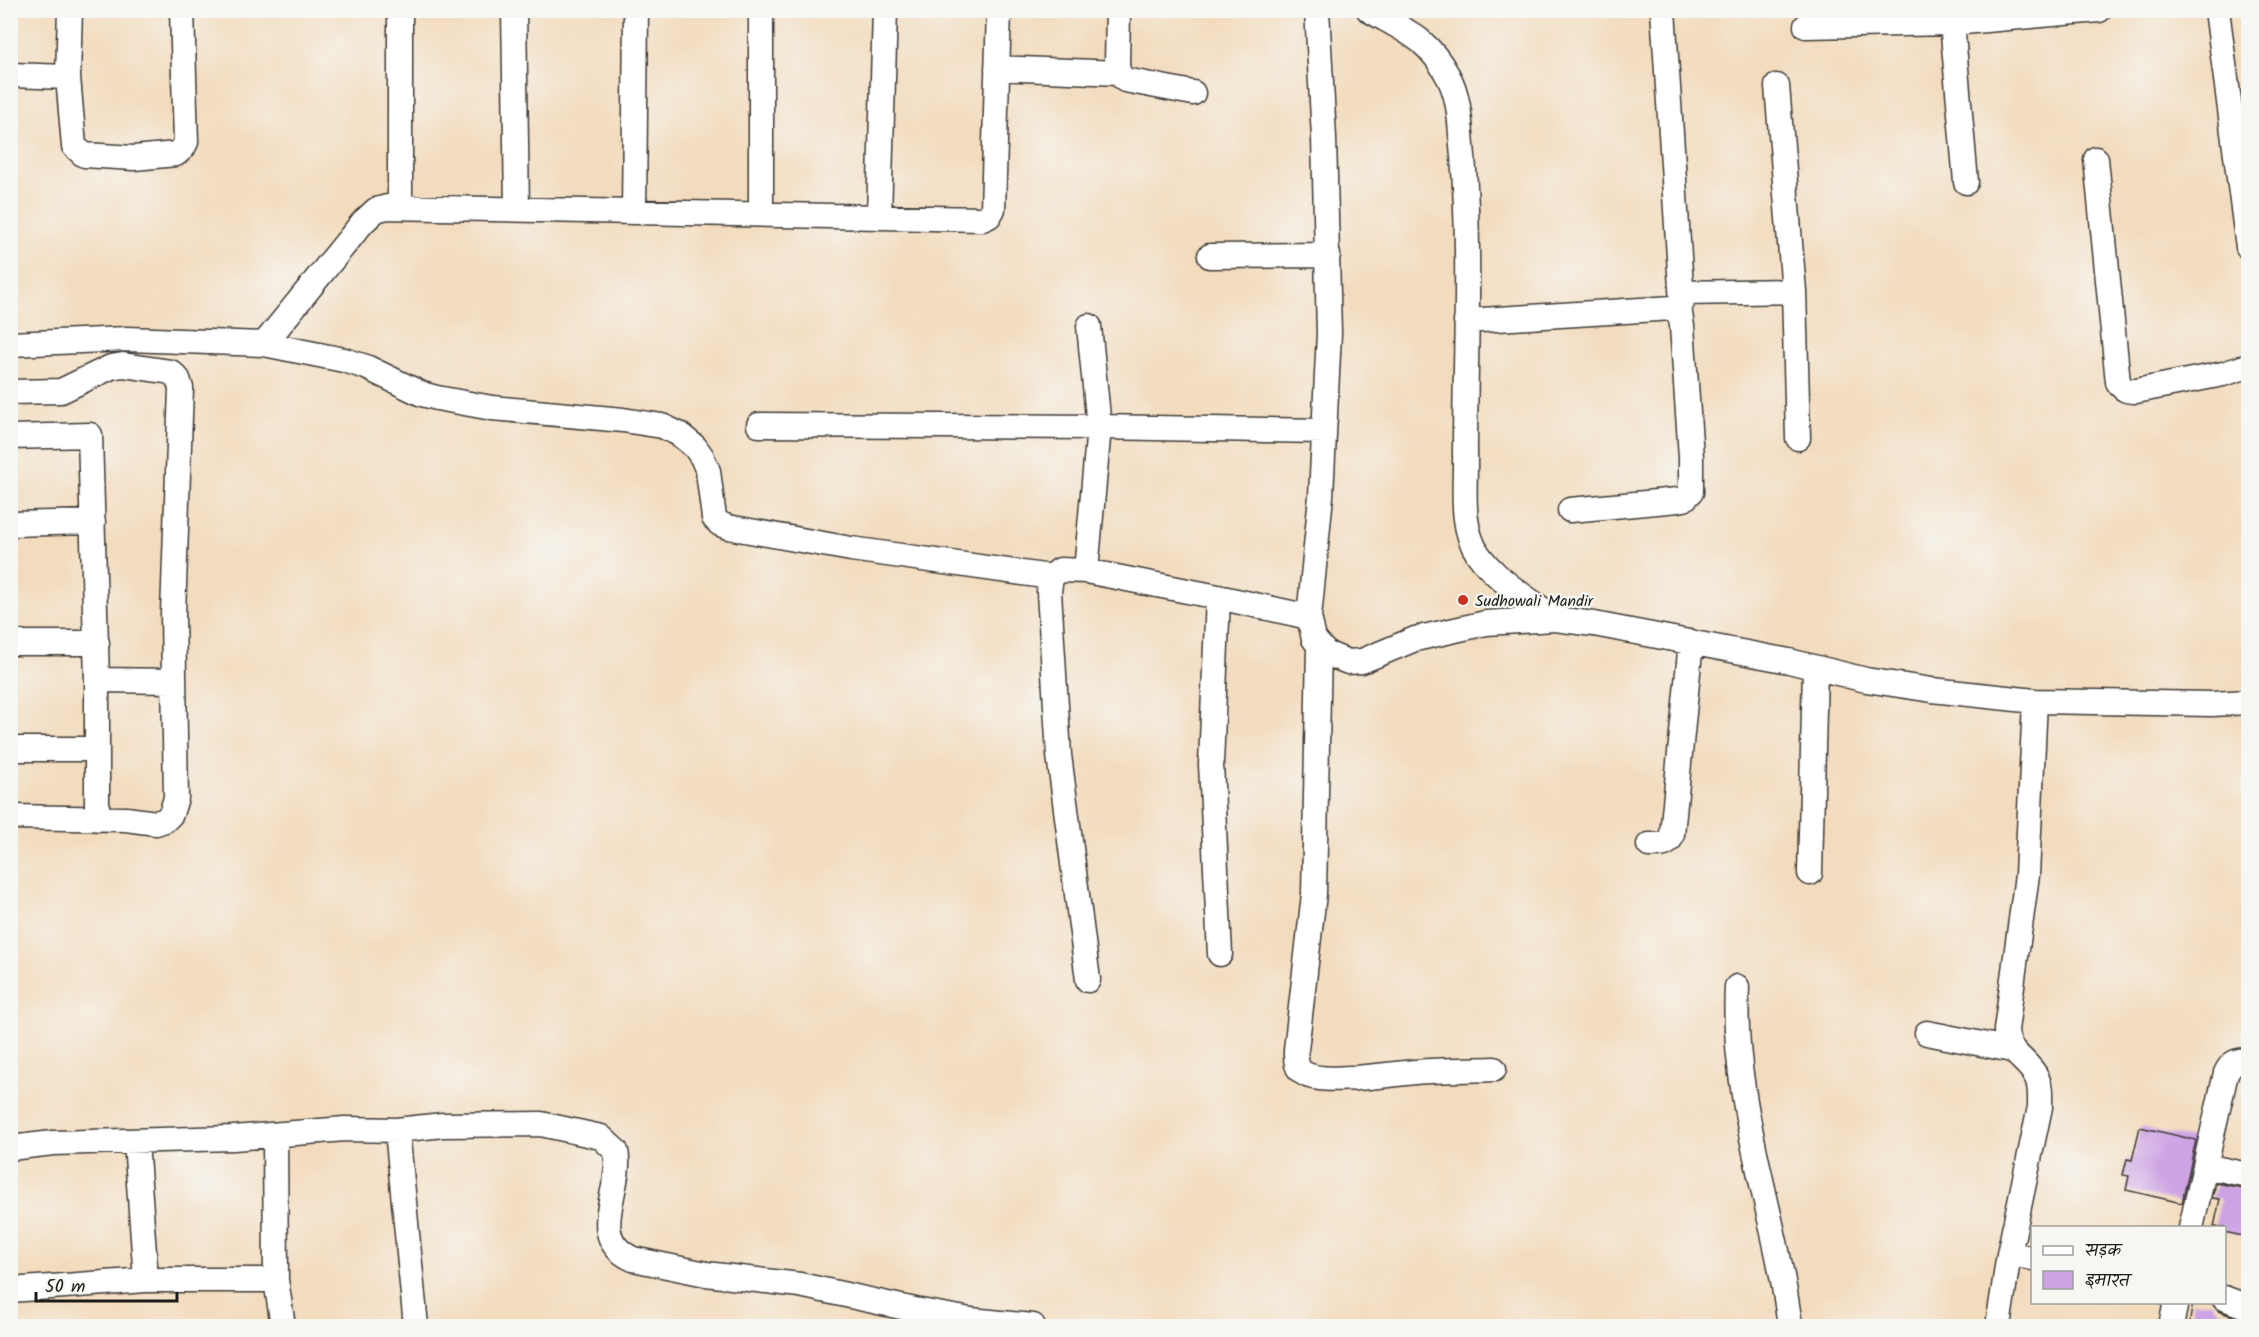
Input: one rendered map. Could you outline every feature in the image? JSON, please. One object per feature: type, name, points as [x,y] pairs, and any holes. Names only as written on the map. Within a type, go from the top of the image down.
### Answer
[{"type":"street","points":[[70,10],[68,77],[74,146],[79,152],[94,156],[134,158],[176,154],[186,142],[182,10]]},
{"type":"street","points":[[400,10],[400,207]]},
{"type":"street","points":[[514,10],[518,209]]},
{"type":"street","points":[[634,212],[636,10]]},
{"type":"street","points":[[761,10],[761,214]]},
{"type":"street","points":[[879,217],[885,10]]},
{"type":"street","points":[[264,344],[363,222],[376,210],[387,207],[982,219],[989,216],[993,209],[999,10]]},
{"type":"street","points":[[1118,10],[1117,66],[1125,80],[1193,93]]},
{"type":"street","points":[[1317,10],[1324,138],[1329,333],[1318,538],[1309,617],[1312,633],[1319,646],[1335,658],[1348,662],[1362,661],[1408,641],[1486,623],[1555,619],[1691,642],[1866,680],[1932,690],[2035,701],[2211,704],[2248,702]]},
{"type":"street","points":[[1369,10],[1412,22],[1449,78],[1459,117],[1467,202],[1466,515],[1472,541],[1478,554],[1503,580],[1555,619]]},
{"type":"street","points":[[1570,510],[1678,500],[1684,499],[1691,492],[1691,457],[1663,10]]},
{"type":"street","points":[[1806,26],[1952,23],[2099,10]]},
{"type":"street","points":[[2217,10],[2248,247]]},
{"type":"street","points":[[1952,23],[1966,182]]},
{"type":"street","points":[[997,68],[1119,73]]},
{"type":"street","points":[[10,75],[68,77]]},
{"type":"street","points":[[1777,86],[1794,291],[1798,438]]},
{"type":"street","points":[[2096,159],[2120,386],[2127,391],[2136,391],[2223,374],[2248,366]]},
{"type":"street","points":[[1210,256],[1328,255]]},
{"type":"street","points":[[1466,321],[1794,291]]},
{"type":"street","points":[[1086,572],[1099,427],[1089,326]]},
{"type":"street","points":[[10,344],[127,339],[264,344],[355,363],[437,398],[492,408],[623,420],[662,426],[679,434],[695,447],[702,457],[708,471],[714,518],[720,524],[851,549],[1052,577]]},
{"type":"street","points":[[10,392],[61,391],[111,367],[123,365],[171,372],[178,379],[181,388],[173,614],[176,798],[171,814],[165,820],[156,823],[10,817]]},
{"type":"street","points":[[759,425],[1324,431]]},
{"type":"street","points":[[10,437],[90,435],[97,643],[97,819]]},
{"type":"street","points":[[10,524],[93,522]]},
{"type":"street","points":[[1088,980],[1059,755],[1049,592],[1052,577],[1060,570],[1086,572],[1309,617]]},
{"type":"street","points":[[1218,597],[1211,764],[1220,954]]},
{"type":"street","points":[[1649,845],[1666,844],[1672,834],[1691,642]]},
{"type":"street","points":[[10,643],[97,643]]},
{"type":"street","points":[[1319,646],[1314,894],[1296,1064],[1306,1076],[1315,1078],[1352,1078],[1417,1072],[1494,1069]]},
{"type":"street","points":[[1810,873],[1815,668]]},
{"type":"street","points":[[97,680],[174,681]]},
{"type":"street","points":[[1998,1326],[2008,1254],[2040,1107],[2040,1089],[2036,1077],[2028,1065],[2012,1050],[2006,1039],[2027,875],[2035,701]]},
{"type":"street","points":[[10,749],[96,748]]},
{"type":"street","points":[[1737,987],[1736,1027],[1745,1102],[1786,1296],[1790,1326]]},
{"type":"street","points":[[1927,1033],[2012,1050]]},
{"type":"street","points":[[2191,1226],[2226,1073],[2233,1063],[2248,1060]]},
{"type":"street","points":[[10,1148],[53,1143],[136,1142],[166,1138],[275,1135],[345,1129],[397,1130],[443,1125],[541,1124],[601,1137],[616,1151],[618,1158],[607,1224],[609,1237],[619,1251],[633,1259],[706,1274],[800,1285],[971,1320],[1033,1326]]},
{"type":"street","points":[[397,1130],[416,1326]]},
{"type":"street","points":[[275,1135],[276,1280],[283,1326]]},
{"type":"street","points":[[136,1142],[146,1280]]},
{"type":"street","points":[[2205,1166],[2248,1175]]},
{"type":"street","points":[[2008,1254],[2031,1258]]},
{"type":"street","points":[[10,1290],[146,1280],[276,1280]]},
{"type":"street","points":[[2226,1299],[2248,1307]]},
{"type":"street","points":[[2171,1326],[2176,1304]]},
{"type":"building","points":[[2140,1127],[2196,1140],[2182,1203],[2126,1190],[2129,1176],[2123,1175],[2127,1159],[2132,1160]]},
{"type":"building","points":[[2216,1183],[2248,1189],[2248,1237],[2226,1232],[2226,1226],[2214,1226],[2220,1199],[2212,1198]]},
{"type":"building","points":[[2193,1304],[2213,1304],[2218,1311],[2232,1316],[2230,1326],[2189,1326]]},
{"type":"place","name":"Sudhowali Mandir","points":[[1463,600]]}]
